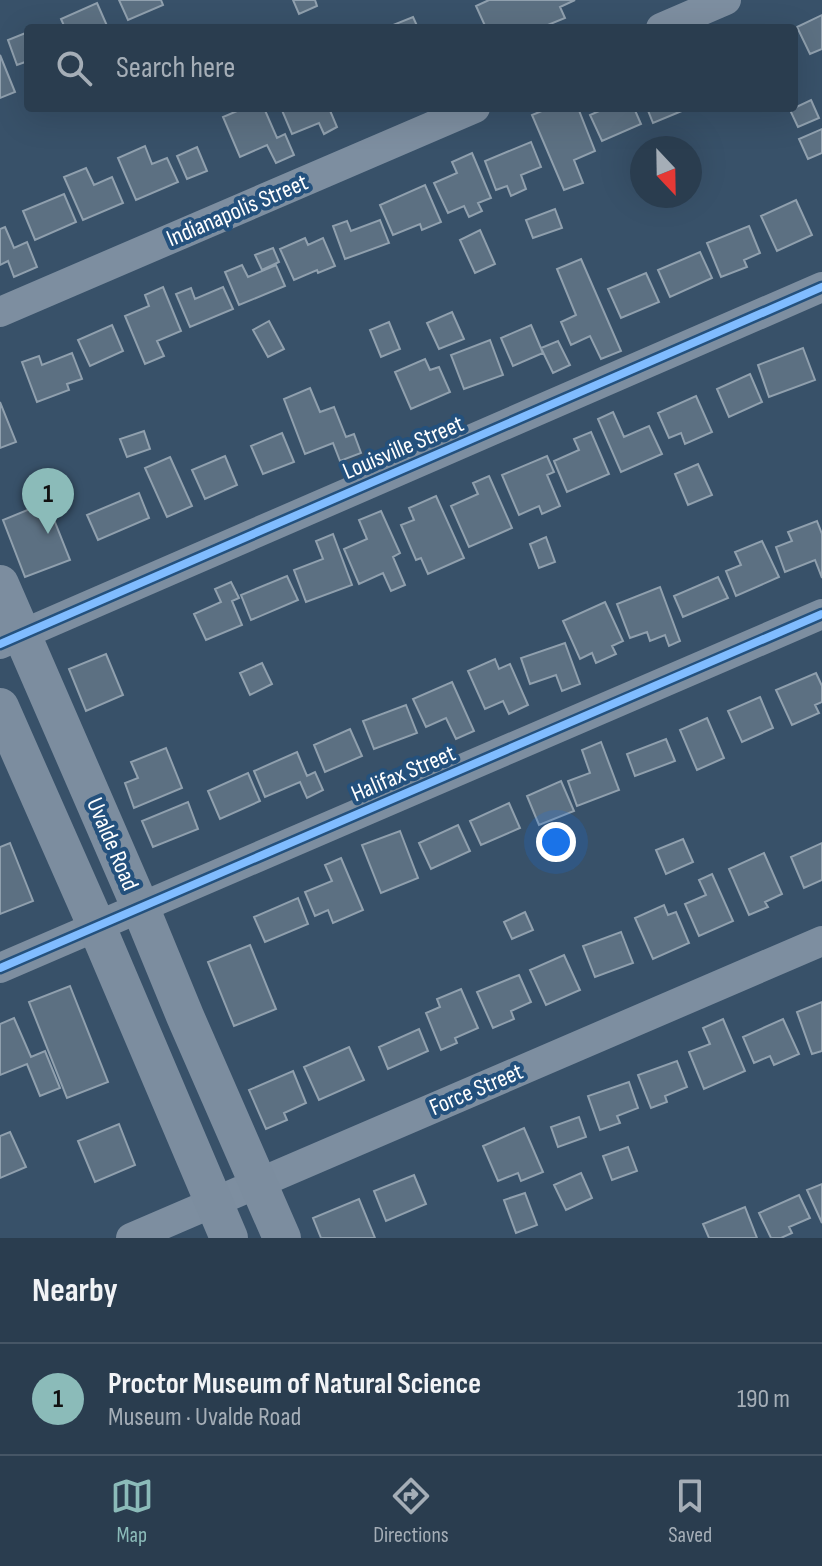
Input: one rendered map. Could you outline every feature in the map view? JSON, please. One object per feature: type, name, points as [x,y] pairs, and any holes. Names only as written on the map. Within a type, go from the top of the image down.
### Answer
[{"type":"main road","name":"Uvalde Road","points":[[0,584],[12,639],[141,909],[282,1238]]},
{"type":"main road","name":"Uvalde Road","points":[[0,707],[229,1238]]},
{"type":"street","points":[[670,24],[726,0]]},
{"type":"street","name":"Indianapolis Street","points":[[0,312],[466,112]]},
{"type":"street","name":"Louisville Street","points":[[12,639],[822,287]]},
{"type":"street","name":"Halifax Street","points":[[0,968],[822,614]]},
{"type":"street","name":"Force Street","points":[[131,1238],[172,1230],[214,1202],[822,941]]},
{"type":"building","points":[[119,0],[161,0],[163,5],[128,20]]},
{"type":"building","points":[[293,0],[315,0],[317,6],[299,14]]},
{"type":"building","points":[[489,0],[575,0],[560,7],[565,18],[550,24],[484,24],[476,6]]},
{"type":"building","points":[[97,3],[106,24],[63,24],[61,19]]},
{"type":"building","points":[[822,15],[822,49],[810,54],[798,27]]},
{"type":"building","points":[[413,17],[416,24],[396,24]]},
{"type":"building","points":[[24,34],[24,62],[17,65],[8,40]]},
{"type":"building","points":[[0,55],[15,92],[0,98]]},
{"type":"building","points":[[811,100],[819,118],[798,127],[791,112],[798,112],[798,106]]},
{"type":"building","points":[[235,112],[266,112],[277,138],[285,134],[294,155],[276,163],[267,145],[240,157],[223,117]]},
{"type":"building","points":[[283,112],[331,112],[337,127],[324,134],[319,123],[292,134]]},
{"type":"building","points":[[539,112],[580,112],[595,151],[574,160],[583,183],[564,190],[532,115]]},
{"type":"building","points":[[597,112],[636,112],[641,124],[602,141],[590,115]]},
{"type":"building","points":[[649,112],[679,112],[653,123]]},
{"type":"building","points":[[822,129],[822,153],[808,159],[799,139]]},
{"type":"building","points":[[531,142],[541,167],[521,175],[526,189],[511,196],[507,186],[496,190],[485,161]]},
{"type":"building","points":[[145,146],[152,164],[167,158],[178,182],[136,200],[118,158]]},
{"type":"building","points":[[197,147],[207,171],[187,179],[177,156]]},
{"type":"building","points":[[472,153],[491,198],[478,203],[482,211],[469,217],[464,206],[448,213],[434,183],[457,173],[452,162]]},
{"type":"building","points":[[86,168],[94,185],[112,177],[123,203],[83,220],[64,177]]},
{"type":"building","points":[[425,185],[441,222],[422,230],[420,224],[393,235],[380,205]]},
{"type":"building","points":[[64,194],[76,222],[35,240],[23,211]]},
{"type":"building","points":[[796,200],[812,235],[777,251],[761,216]]},
{"type":"building","points":[[555,209],[562,228],[533,238],[526,220]]},
{"type":"building","points":[[380,220],[389,243],[345,259],[333,226],[347,221],[351,231]]},
{"type":"building","points":[[749,226],[760,253],[744,260],[747,267],[721,277],[707,243]]},
{"type":"building","points":[[5,227],[14,248],[27,242],[37,267],[14,277],[8,261],[0,265],[0,229]]},
{"type":"building","points":[[480,230],[495,264],[475,273],[460,240]]},
{"type":"building","points":[[305,238],[308,245],[323,238],[335,266],[294,280],[280,249]]},
{"type":"building","points":[[273,248],[279,262],[262,270],[255,255]]},
{"type":"building","points":[[700,252],[712,278],[670,297],[658,270]]},
{"type":"building","points":[[581,259],[621,351],[601,359],[590,336],[571,345],[561,322],[576,315],[557,269]]},
{"type":"building","points":[[242,265],[248,277],[276,265],[285,286],[239,305],[225,272]]},
{"type":"building","points":[[646,273],[659,302],[621,318],[608,289]]},
{"type":"building","points":[[163,287],[181,331],[157,341],[164,356],[145,364],[125,316],[149,306],[145,295]]},
{"type":"building","points":[[223,287],[233,309],[190,327],[176,294],[191,288],[195,299]]},
{"type":"building","points":[[452,312],[464,339],[439,349],[427,323]]},
{"type":"building","points":[[269,321],[284,349],[268,357],[253,330]]},
{"type":"building","points":[[389,322],[400,349],[381,357],[370,330]]},
{"type":"building","points":[[112,325],[123,351],[90,366],[78,340]]},
{"type":"building","points":[[531,325],[543,353],[513,366],[501,338]]},
{"type":"building","points":[[490,340],[503,375],[464,389],[451,355]]},
{"type":"building","points":[[558,341],[570,365],[553,373],[541,348]]},
{"type":"building","points":[[803,348],[815,380],[769,397],[758,365]]},
{"type":"building","points":[[72,353],[82,379],[67,384],[69,390],[37,402],[22,362],[39,356],[42,365]]},
{"type":"building","points":[[425,359],[430,370],[439,367],[450,392],[411,409],[395,372]]},
{"type":"building","points":[[750,374],[762,402],[729,417],[717,389]]},
{"type":"building","points":[[310,388],[320,412],[334,407],[346,437],[354,434],[361,453],[340,461],[333,443],[305,454],[284,399]]},
{"type":"building","points":[[696,396],[712,432],[685,444],[681,433],[669,438],[658,413]]},
{"type":"building","points":[[0,402],[16,442],[0,448]]},
{"type":"building","points":[[613,412],[624,437],[649,426],[662,454],[621,472],[598,419]]},
{"type":"building","points":[[144,431],[150,449],[127,457],[120,439]]},
{"type":"building","points":[[591,432],[609,474],[567,492],[554,461],[579,450],[574,439]]},
{"type":"building","points":[[282,433],[294,462],[263,474],[251,446]]},
{"type":"building","points":[[225,456],[237,485],[205,499],[192,470]]},
{"type":"building","points":[[547,456],[554,472],[547,475],[560,506],[542,514],[539,506],[519,515],[502,475]]},
{"type":"building","points":[[170,457],[192,506],[167,517],[145,468]]},
{"type":"building","points":[[698,464],[712,495],[688,505],[675,474]]},
{"type":"building","points":[[489,476],[512,528],[469,547],[451,506],[478,494],[473,483]]},
{"type":"building","points":[[139,493],[149,518],[98,540],[87,515]]},
{"type":"building","points":[[436,496],[464,558],[428,574],[421,558],[416,560],[401,525],[414,520],[409,508]]},
{"type":"building","points":[[47,502],[70,560],[25,577],[3,520]]},
{"type":"building","points":[[381,511],[400,553],[393,557],[405,585],[391,591],[383,573],[359,584],[344,549],[367,539],[359,520]]},
{"type":"building","points":[[817,521],[822,534],[822,578],[815,560],[785,572],[776,547],[792,541],[788,532]]},
{"type":"building","points":[[333,534],[352,585],[306,602],[294,570],[323,559],[316,541]]},
{"type":"building","points":[[546,537],[555,562],[539,568],[530,544]]},
{"type":"building","points":[[762,541],[779,577],[736,596],[726,571],[741,565],[735,552]]},
{"type":"building","points":[[287,576],[298,600],[251,620],[241,595]]},
{"type":"building","points":[[718,577],[728,598],[683,617],[674,596]]},
{"type":"building","points":[[231,582],[239,598],[232,601],[242,625],[206,640],[194,614],[221,602],[215,589]]},
{"type":"building","points":[[660,587],[680,641],[669,646],[665,635],[650,641],[647,632],[630,638],[617,604]]},
{"type":"building","points":[[605,602],[623,641],[612,646],[616,654],[596,663],[592,653],[580,659],[563,621]]},
{"type":"building","points":[[565,643],[580,684],[562,691],[556,675],[530,684],[521,658]]},
{"type":"building","points":[[106,654],[123,695],[86,711],[69,669]]},
{"type":"building","points":[[495,659],[499,669],[510,664],[528,705],[509,714],[503,701],[485,709],[468,671]]},
{"type":"building","points":[[262,663],[272,684],[250,695],[240,673]]},
{"type":"building","points":[[816,673],[822,686],[822,702],[815,705],[819,713],[792,725],[776,690]]},
{"type":"building","points":[[452,682],[474,731],[456,739],[446,718],[426,727],[413,699]]},
{"type":"building","points":[[760,697],[773,728],[742,742],[728,711]]},
{"type":"building","points":[[406,705],[417,733],[374,749],[363,721]]},
{"type":"building","points":[[707,718],[724,758],[697,770],[680,730]]},
{"type":"building","points":[[350,729],[362,756],[325,772],[314,745]]},
{"type":"building","points":[[666,739],[675,761],[635,776],[627,754]]},
{"type":"building","points":[[601,742],[619,790],[577,806],[568,781],[590,773],[582,750]]},
{"type":"building","points":[[166,748],[182,788],[134,808],[125,783],[138,778],[131,762]]},
{"type":"building","points":[[297,752],[307,776],[315,772],[323,790],[307,798],[300,782],[265,797],[254,771]]},
{"type":"building","points":[[248,773],[260,801],[220,819],[208,791]]},
{"type":"building","points":[[561,781],[574,811],[539,825],[527,796]]},
{"type":"building","points":[[188,802],[198,829],[153,847],[142,821]]},
{"type":"building","points":[[509,803],[520,828],[481,845],[470,821]]},
{"type":"building","points":[[458,825],[470,851],[431,869],[419,843]]},
{"type":"building","points":[[400,831],[418,878],[381,893],[362,845]]},
{"type":"building","points":[[683,839],[693,862],[666,874],[656,850]]},
{"type":"building","points":[[10,843],[33,901],[0,914],[0,847]]},
{"type":"building","points":[[822,843],[822,880],[804,888],[791,857]]},
{"type":"building","points":[[764,853],[782,894],[765,902],[768,907],[749,915],[729,869]]},
{"type":"building","points":[[341,858],[363,910],[333,923],[328,910],[315,916],[305,892],[332,881],[325,865]]},
{"type":"building","points":[[712,874],[733,921],[699,936],[685,904],[706,895],[699,880]]},
{"type":"building","points":[[298,898],[308,924],[265,942],[254,917]]},
{"type":"building","points":[[664,905],[668,915],[676,912],[689,943],[653,959],[635,918]]},
{"type":"building","points":[[525,912],[533,930],[512,939],[504,922]]},
{"type":"building","points":[[621,932],[633,963],[595,977],[583,946]]},
{"type":"building","points":[[250,945],[276,1009],[234,1026],[208,962]]},
{"type":"building","points":[[564,955],[580,990],[546,1005],[530,970]]},
{"type":"building","points":[[519,975],[531,1002],[511,1011],[514,1019],[493,1028],[477,992]]},
{"type":"building","points":[[70,986],[108,1082],[67,1098],[29,1002]]},
{"type":"building","points":[[461,989],[478,1028],[455,1038],[457,1043],[441,1050],[426,1013],[440,1007],[437,999]]},
{"type":"building","points":[[822,1002],[822,1051],[812,1054],[797,1012]]},
{"type":"building","points":[[14,1018],[31,1057],[45,1051],[60,1088],[40,1096],[27,1064],[0,1075],[0,1024]]},
{"type":"building","points":[[723,1019],[745,1071],[704,1089],[689,1052],[710,1044],[703,1028]]},
{"type":"building","points":[[783,1019],[799,1054],[774,1065],[770,1056],[754,1063],[743,1037]]},
{"type":"building","points":[[419,1029],[428,1051],[388,1069],[379,1047]]},
{"type":"building","points":[[349,1047],[364,1080],[319,1100],[304,1067]]},
{"type":"building","points":[[677,1061],[687,1087],[665,1096],[667,1102],[651,1108],[638,1075]]},
{"type":"building","points":[[293,1071],[306,1103],[284,1113],[287,1120],[266,1129],[249,1090]]},
{"type":"building","points":[[629,1082],[638,1108],[617,1116],[620,1123],[600,1130],[588,1096]]},
{"type":"building","points":[[579,1117],[586,1137],[558,1147],[551,1127]]},
{"type":"building","points":[[119,1124],[135,1165],[95,1182],[78,1141]]},
{"type":"building","points":[[524,1128],[543,1172],[521,1181],[518,1173],[498,1181],[483,1146]]},
{"type":"building","points":[[10,1132],[26,1167],[0,1178],[0,1136]]},
{"type":"building","points":[[628,1147],[637,1171],[612,1180],[603,1156]]},
{"type":"building","points":[[581,1173],[592,1198],[566,1210],[554,1185]]},
{"type":"building","points":[[414,1175],[426,1204],[386,1221],[374,1191]]},
{"type":"building","points":[[822,1184],[822,1223],[807,1190]]},
{"type":"building","points":[[525,1193],[537,1225],[516,1233],[504,1200]]},
{"type":"building","points":[[799,1195],[810,1218],[789,1227],[792,1233],[771,1238],[759,1213]]},
{"type":"building","points":[[359,1199],[375,1238],[321,1238],[313,1218]]},
{"type":"building","points":[[745,1207],[757,1238],[709,1238],[703,1224]]},
{"type":"cycle path","points":[[0,644],[822,287]]},
{"type":"cycle path","points":[[0,968],[822,614]]},
{"type":"place","name":"Proctor Museum of Natural Science","points":[[48,534]]}]
